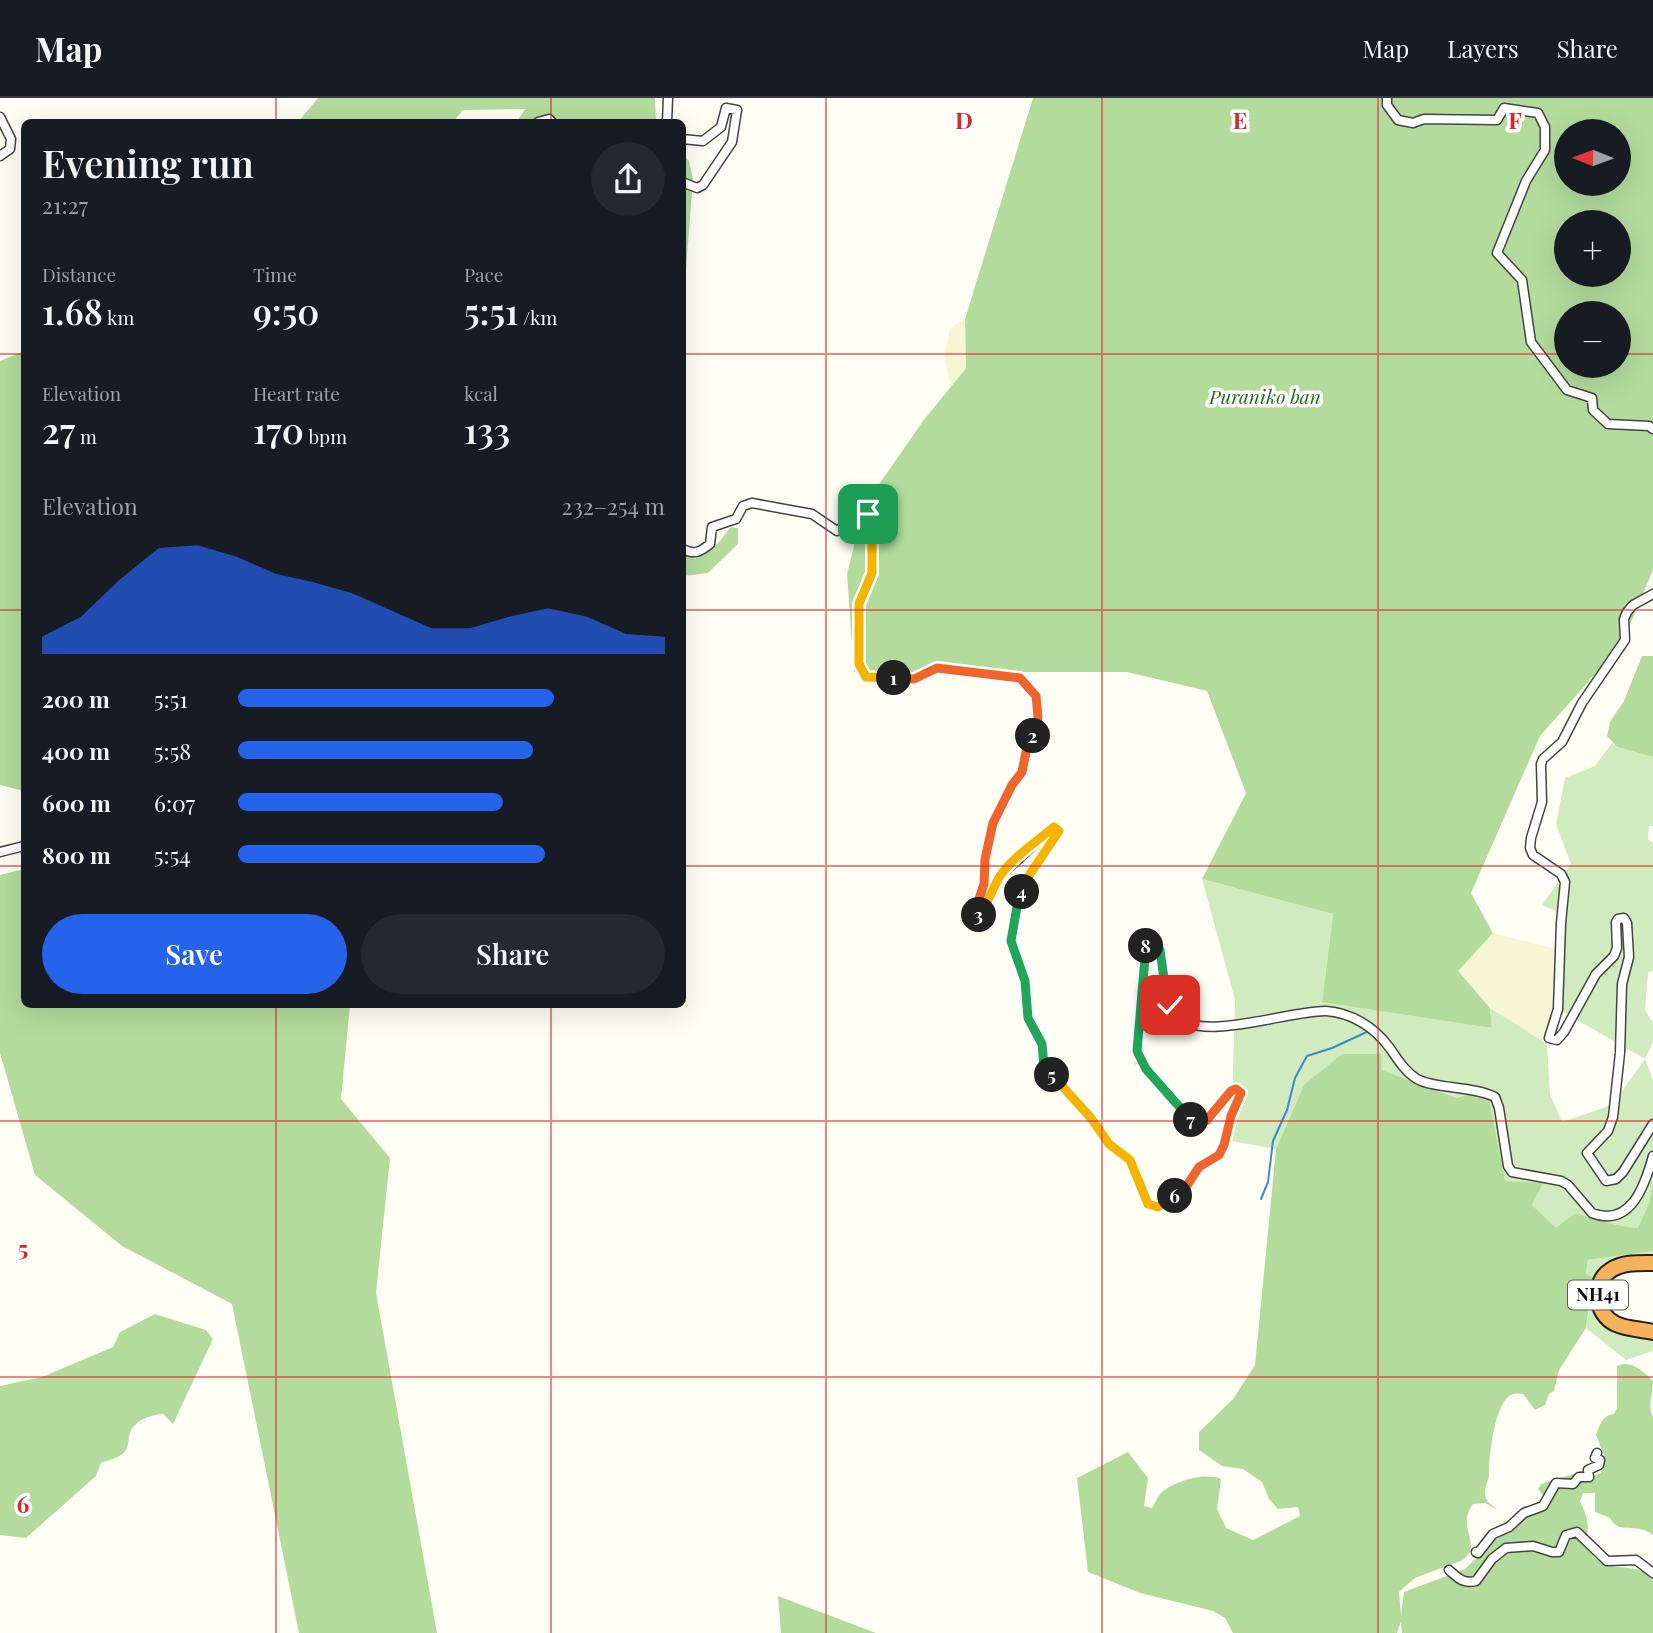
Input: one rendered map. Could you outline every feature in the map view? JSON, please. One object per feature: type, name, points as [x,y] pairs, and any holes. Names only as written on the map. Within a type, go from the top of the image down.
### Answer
[{"type":"highway","name":"NH41","points":[[1653,1264],[1627,1263],[1607,1272],[1600,1284],[1598,1297],[1601,1311],[1615,1324],[1653,1332]]},
{"type":"street","points":[[667,119],[668,98]]},
{"type":"street","points":[[1387,98],[1387,105],[1398,120],[1413,122],[1424,119],[1497,120],[1504,108],[1538,113],[1545,127],[1545,150],[1527,181],[1497,253],[1522,280],[1531,342],[1567,390],[1592,398],[1593,410],[1608,425],[1649,426],[1653,429]]},
{"type":"street","points":[[686,139],[703,141],[721,127],[726,108],[737,110],[732,142],[703,185],[697,188],[686,184]]},
{"type":"street","points":[[0,117],[11,139],[10,149],[0,156]]},
{"type":"street","points":[[686,551],[699,553],[710,544],[712,527],[736,519],[743,506],[752,503],[812,514],[837,531],[862,513],[868,514],[872,530],[872,573],[859,604],[859,664],[866,677],[914,679],[937,668],[1020,678],[1036,696],[1036,731],[1028,742],[1022,772],[1012,785],[993,823],[985,859],[984,884],[975,911],[980,915],[1001,875],[1026,849],[1054,827],[1059,831],[1030,874],[1018,901],[1011,941],[1025,981],[1028,1018],[1042,1044],[1044,1066],[1091,1118],[1109,1144],[1130,1160],[1145,1198],[1152,1206],[1158,1207],[1184,1190],[1199,1167],[1219,1155],[1241,1093],[1236,1089],[1231,1091],[1206,1121],[1193,1122],[1140,1061],[1137,1051],[1144,952],[1146,946],[1151,943],[1157,944],[1162,955],[1166,993],[1175,1016],[1210,1027],[1316,1011],[1343,1014],[1359,1021],[1378,1033],[1400,1064],[1418,1080],[1495,1097],[1508,1166],[1512,1172],[1561,1181],[1568,1185],[1592,1213],[1613,1216],[1627,1211],[1646,1180],[1653,1156]]},
{"type":"street","points":[[1653,594],[1633,605],[1627,612],[1624,618],[1625,640],[1582,703],[1562,742],[1543,759],[1542,802],[1530,848],[1533,855],[1561,874],[1565,882],[1558,1009],[1549,1038],[1557,1040],[1564,1032],[1596,974],[1614,956],[1617,948],[1618,919],[1624,918],[1627,923],[1629,957],[1622,984],[1620,1053],[1613,1117],[1608,1131],[1587,1153],[1606,1181],[1616,1179],[1623,1172],[1653,1124]]},
{"type":"street","points":[[0,852],[21,847]]},
{"type":"street","points":[[1476,1552],[1478,1553],[1493,1534],[1509,1527],[1524,1513],[1543,1506],[1556,1483],[1573,1484],[1579,1476],[1589,1477],[1588,1470],[1599,1465],[1600,1460],[1595,1458],[1597,1453]]},
{"type":"street","points":[[1449,1570],[1459,1580],[1467,1583],[1476,1581],[1492,1559],[1506,1548],[1533,1546],[1559,1552],[1566,1535],[1577,1532],[1605,1560],[1636,1560],[1653,1573]]},
{"type":"green space","points":[[318,98],[655,98],[656,119],[519,119],[525,109],[463,110],[456,119],[300,119]]},
{"type":"green space","name":"Puraniko ban","points":[[1033,98],[1653,98],[1653,570],[1622,644],[1540,736],[1471,893],[1493,933],[1458,971],[1490,1008],[1492,1028],[1322,1002],[1333,914],[1202,879],[1246,793],[1207,691],[1127,672],[854,672],[847,574],[864,506],[923,421],[966,368],[965,319]]},
{"type":"green space","points":[[686,158],[693,179],[686,269]]},
{"type":"green space","points":[[965,319],[966,368],[951,386],[944,357],[950,328]]},
{"type":"green space","points":[[21,352],[21,790],[0,785],[0,361]]},
{"type":"green space","points":[[731,527],[738,528],[738,544],[708,573],[686,576],[686,547],[695,559],[718,543]]},
{"type":"green space","points":[[1642,656],[1653,656],[1653,757],[1617,747],[1607,736],[1610,722],[1624,701]]},
{"type":"green space","points":[[1612,743],[1617,747],[1653,757],[1653,826],[1649,826],[1648,839],[1653,843],[1653,970],[1648,973],[1645,1010],[1653,1023],[1653,1042],[1645,1059],[1558,1009],[1562,914],[1542,905],[1571,864],[1556,824],[1565,778],[1595,766]]},
{"type":"green space","points":[[21,870],[21,1008],[350,1008],[341,1099],[390,1158],[376,1293],[437,1633],[299,1633],[232,1304],[122,1246],[35,1175],[0,1053],[0,875]]},
{"type":"green space","points":[[1202,879],[1333,914],[1322,1001],[1492,1028],[1490,1008],[1547,1044],[1550,1094],[1562,1122],[1612,1105],[1645,1059],[1653,1080],[1653,1181],[1649,1203],[1638,1228],[1575,1213],[1556,1229],[1532,1205],[1542,1184],[1505,1181],[1473,1091],[1458,1098],[1382,1070],[1381,1055],[1304,1085],[1276,1149],[1231,1141],[1235,1000]]},
{"type":"green space","points":[[1493,933],[1562,950],[1558,1009],[1547,1044],[1490,1008],[1457,971]]},
{"type":"green space","points":[[1342,1054],[1381,1054],[1382,1070],[1457,1098],[1474,1092],[1488,1095],[1505,1181],[1543,1183],[1532,1205],[1556,1228],[1575,1213],[1638,1228],[1649,1203],[1653,1181],[1653,1251],[1588,1260],[1586,1274],[1592,1277],[1586,1328],[1559,1370],[1554,1391],[1549,1394],[1545,1405],[1535,1410],[1523,1394],[1513,1394],[1503,1403],[1493,1433],[1485,1491],[1486,1499],[1498,1510],[1485,1503],[1473,1504],[1467,1521],[1471,1541],[1469,1553],[1463,1560],[1415,1578],[1399,1592],[1401,1615],[1404,1592],[1465,1569],[1479,1555],[1487,1533],[1515,1516],[1524,1506],[1546,1509],[1549,1503],[1538,1489],[1541,1484],[1582,1471],[1595,1476],[1601,1473],[1604,1455],[1596,1435],[1602,1421],[1614,1414],[1617,1408],[1617,1366],[1626,1364],[1641,1370],[1653,1381],[1650,1404],[1653,1417],[1653,1535],[1640,1529],[1623,1528],[1610,1518],[1595,1512],[1595,1493],[1583,1493],[1580,1501],[1588,1528],[1586,1543],[1592,1555],[1608,1565],[1636,1569],[1653,1577],[1653,1633],[1402,1633],[1401,1622],[1397,1633],[1233,1633],[1225,1618],[1213,1611],[1140,1593],[1088,1572],[1077,1478],[1128,1452],[1148,1478],[1144,1506],[1152,1508],[1161,1493],[1174,1485],[1190,1479],[1214,1477],[1221,1479],[1217,1509],[1226,1528],[1253,1540],[1300,1516],[1298,1507],[1278,1509],[1269,1499],[1262,1482],[1243,1469],[1222,1466],[1199,1450],[1199,1432],[1233,1399],[1255,1365],[1276,1149],[1304,1085]]},
{"type":"green space","points":[[1653,1251],[1653,1269],[1615,1270],[1603,1295],[1611,1316],[1653,1329],[1653,1351],[1626,1360],[1586,1328],[1593,1286],[1586,1275],[1588,1260]]},
{"type":"green space","points":[[155,1314],[206,1330],[213,1339],[173,1424],[163,1414],[139,1422],[132,1428],[124,1452],[101,1463],[96,1476],[26,1538],[0,1535],[0,1386],[42,1377],[113,1347],[120,1332]]},
{"type":"green space","points":[[778,1596],[876,1633],[781,1633]]},
{"type":"waterway","points":[[1261,1199],[1268,1182],[1273,1141],[1287,1110],[1295,1078],[1307,1056],[1369,1031]]},
{"type":"route","points":[[868,514],[872,530],[872,573],[859,604],[859,664],[866,677],[914,679],[937,668],[1020,678],[1036,696],[1036,731],[1028,742],[1022,772],[1012,785],[993,823],[985,859],[984,884],[975,911],[980,915],[1001,875],[1026,849],[1054,827],[1059,831],[1030,874],[1018,901],[1011,941],[1025,981],[1028,1018],[1042,1044],[1044,1066],[1091,1118],[1109,1144],[1130,1160],[1148,1204],[1155,1208],[1184,1190],[1199,1167],[1219,1155],[1228,1134],[1231,1116],[1241,1097],[1239,1090],[1234,1089],[1206,1121],[1193,1122],[1140,1061],[1137,1051],[1144,952],[1146,946],[1151,943],[1157,944],[1162,955],[1170,1005]]}]
